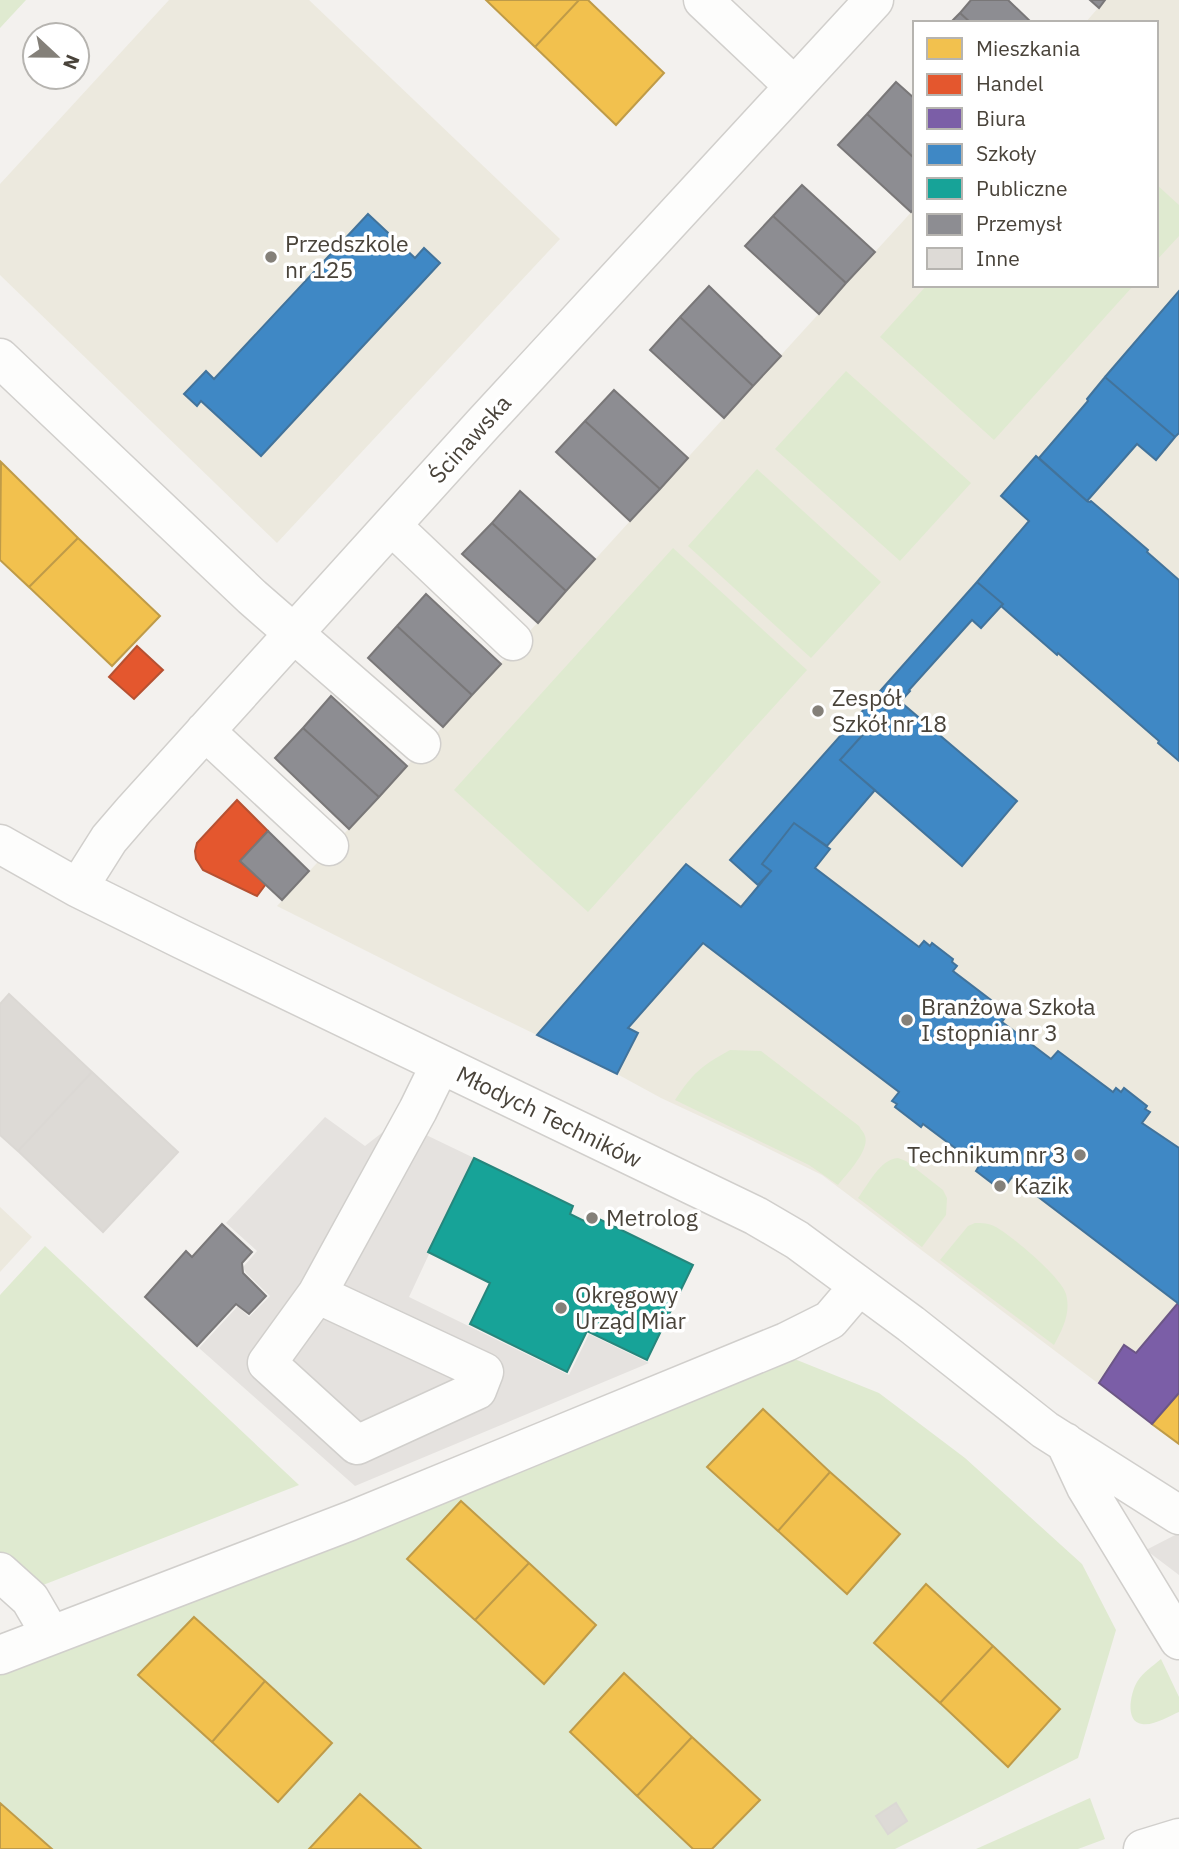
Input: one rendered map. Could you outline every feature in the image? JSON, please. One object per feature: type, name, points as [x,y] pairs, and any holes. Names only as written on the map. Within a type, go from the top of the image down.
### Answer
[{"type":"street","points":[[703,0],[794,86]]},
{"type":"street","name":"Ścinawska","points":[[78,888],[109,839],[205,731],[874,0]]},
{"type":"street","points":[[0,358],[186,535],[293,633],[421,744]]},
{"type":"street","points":[[392,526],[513,641]]},
{"type":"street","points":[[205,731],[329,846]]},
{"type":"street","name":"Młodych Techników","points":[[0,844],[78,888],[756,1216],[797,1240],[911,1324],[1045,1430],[1179,1515]]},
{"type":"street","points":[[317,1294],[484,1372],[477,1390],[357,1445],[267,1363],[317,1294],[440,1065]]},
{"type":"street","points":[[0,1655],[350,1521],[786,1342],[830,1320],[859,1286]]},
{"type":"street","points":[[1065,1442],[1086,1487],[1179,1640]]},
{"type":"street","points":[[0,1572],[30,1598],[51,1635]]},
{"type":"street","points":[[1143,1849],[1179,1838]]},
{"type":"shaded area","name":"Przedszkole nr 125","points":[[169,0],[309,0],[560,239],[277,543],[0,275],[0,184],[85,91],[91,91],[91,85]]},
{"type":"shaded area","name":"Zespół Szkół nr 18","points":[[1105,0],[1179,0],[1179,1393],[1152,1424],[822,1175],[661,1098],[277,906],[913,210],[913,287],[1158,287],[1158,21],[1087,21]]},
{"type":"shaded area","points":[[325,1117],[365,1146],[397,1121],[474,1158],[409,1297],[569,1375],[589,1334],[649,1363],[355,1486],[199,1348],[238,1306],[249,1317],[270,1296],[243,1267],[257,1251],[226,1223]]},
{"type":"shaded area","points":[[0,1207],[32,1237],[0,1272]]},
{"type":"shaded area","points":[[1179,1533],[1179,1575],[1146,1550]]},
{"type":"green space","points":[[0,0],[26,0],[0,28]]},
{"type":"green space","points":[[1158,186],[1179,205],[1179,236],[1158,259]]},
{"type":"green space","points":[[925,287],[1132,287],[994,440],[880,337]]},
{"type":"green space","points":[[846,371],[971,483],[900,561],[775,449]]},
{"type":"green space","points":[[757,469],[881,582],[811,658],[688,546]]},
{"type":"green space","points":[[673,548],[807,670],[588,912],[454,790]]},
{"type":"green space","points":[[730,1050],[761,1051],[859,1126],[865,1136],[864,1148],[857,1162],[838,1185],[809,1165],[675,1100],[698,1071]]},
{"type":"green space","points":[[898,1158],[906,1161],[943,1190],[947,1198],[946,1215],[922,1247],[858,1198],[880,1168]]},
{"type":"green space","points":[[975,1223],[991,1225],[1003,1232],[1035,1258],[1062,1287],[1066,1294],[1067,1314],[1054,1345],[940,1260],[968,1226]]},
{"type":"green space","points":[[45,1246],[299,1485],[38,1587],[0,1553],[0,1295]]},
{"type":"green space","points":[[792,1358],[879,1393],[965,1458],[1082,1564],[1116,1630],[1078,1758],[895,1849],[0,1849],[0,1675]]},
{"type":"green space","points":[[1161,1659],[1179,1697],[1179,1712],[1156,1722],[1136,1722],[1130,1706],[1133,1692],[1142,1675]]},
{"type":"green space","points":[[1090,1798],[1105,1839],[1078,1849],[976,1849]]},
{"type":"building: Mieszkania","points":[[486,0],[579,0],[535,47]]},
{"type":"building: Mieszkania","points":[[579,0],[588,0],[664,73],[616,125],[535,47]]},
{"type":"building: Mieszkania","points":[[1,462],[78,538],[29,587],[0,560]]},
{"type":"building: Mieszkania","points":[[78,538],[160,616],[112,666],[29,587]]},
{"type":"building: Mieszkania","points":[[1179,1393],[1179,1444],[1152,1424]]},
{"type":"building: Mieszkania","points":[[763,1409],[830,1472],[778,1531],[707,1467]]},
{"type":"building: Mieszkania","points":[[830,1472],[900,1534],[847,1594],[778,1531]]},
{"type":"building: Mieszkania","points":[[461,1501],[529,1563],[475,1620],[407,1559]]},
{"type":"building: Mieszkania","points":[[529,1563],[596,1625],[544,1684],[475,1620]]},
{"type":"building: Mieszkania","points":[[926,1584],[993,1646],[940,1703],[874,1643]]},
{"type":"building: Mieszkania","points":[[194,1617],[265,1681],[212,1742],[138,1675]]},
{"type":"building: Mieszkania","points":[[993,1646],[1060,1709],[1008,1767],[940,1703]]},
{"type":"building: Mieszkania","points":[[624,1673],[692,1737],[637,1796],[570,1732]]},
{"type":"building: Mieszkania","points":[[265,1681],[332,1743],[278,1802],[212,1742]]},
{"type":"building: Mieszkania","points":[[692,1737],[760,1800],[712,1849],[693,1849],[637,1796]]},
{"type":"building: Mieszkania","points":[[360,1794],[421,1849],[309,1849]]},
{"type":"building: Mieszkania","points":[[0,1803],[52,1849],[0,1849]]},
{"type":"building: Handel","points":[[137,646],[163,670],[134,699],[109,677]]},
{"type":"building: Handel","points":[[237,800],[268,831],[240,861],[266,884],[257,896],[203,870],[196,859],[197,843]]},
{"type":"building: Biura","points":[[1178,1303],[1179,1393],[1152,1424],[1099,1383],[1124,1345],[1136,1353]]},
{"type":"building: Szkoły","points":[[368,214],[415,258],[424,248],[440,263],[261,456],[201,401],[197,406],[184,394],[206,371],[214,379]]},
{"type":"building: Szkoły","points":[[1179,291],[1179,433],[1175,437],[1105,377]]},
{"type":"building: Szkoły","points":[[1105,377],[1175,437],[1156,460],[1137,444],[1087,501],[1039,458]]},
{"type":"building: Szkoły","points":[[1036,456],[1148,550],[1147,552],[1179,580],[1179,761],[977,582],[1029,521],[1001,496]]},
{"type":"building: Szkoły","points":[[977,582],[1003,604],[981,628],[972,620],[901,701],[896,698],[840,760],[875,790],[827,846],[794,823],[762,864],[771,871],[758,885],[730,860]]},
{"type":"building: Szkoły","points":[[896,698],[1017,801],[962,866],[840,760]]},
{"type":"building: Szkoły","points":[[794,823],[830,849],[815,868],[919,947],[924,941],[930,946],[932,943],[953,959],[952,962],[957,966],[953,971],[1008,1013],[1002,1022],[1051,1059],[1058,1051],[1113,1092],[1116,1088],[1121,1092],[1124,1088],[1147,1106],[1145,1109],[1150,1112],[1142,1123],[1179,1148],[1179,1304],[1012,1177],[1004,1188],[999,1184],[997,1187],[976,1171],[979,1166],[923,1124],[921,1127],[895,1107],[897,1104],[892,1101],[899,1092],[703,943],[628,1028],[638,1033],[617,1074],[537,1035],[686,864],[741,907],[771,871],[762,864]]},
{"type":"building: Publiczne","points":[[474,1158],[573,1206],[570,1214],[590,1224],[595,1217],[693,1265],[647,1360],[587,1331],[567,1372],[470,1324],[490,1283],[428,1252]]},
{"type":"building: Przemysł","points":[[971,0],[1008,0],[1030,21],[969,21],[960,13]]},
{"type":"building: Przemysł","points":[[1090,0],[1105,0],[1099,8]]},
{"type":"building: Przemysł","points":[[960,13],[969,21],[952,21]]},
{"type":"building: Przemysł","points":[[896,82],[913,97],[913,157],[867,114]]},
{"type":"building: Przemysł","points":[[867,114],[913,157],[913,210],[911,212],[838,145]]},
{"type":"building: Przemysł","points":[[802,185],[875,252],[846,283],[773,216]]},
{"type":"building: Przemysł","points":[[773,216],[846,283],[819,314],[745,246]]},
{"type":"building: Przemysł","points":[[709,286],[781,356],[753,386],[680,317]]},
{"type":"building: Przemysł","points":[[680,317],[753,386],[724,418],[650,350]]},
{"type":"building: Przemysł","points":[[614,390],[688,458],[660,489],[585,421]]},
{"type":"building: Przemysł","points":[[585,421],[660,489],[630,521],[556,452]]},
{"type":"building: Przemysł","points":[[520,491],[595,559],[566,591],[492,523]]},
{"type":"building: Przemysł","points":[[492,523],[566,591],[538,623],[462,554]]},
{"type":"building: Przemysł","points":[[426,594],[501,664],[472,695],[397,626]]},
{"type":"building: Przemysł","points":[[397,626],[472,695],[443,727],[368,658]]},
{"type":"building: Przemysł","points":[[331,696],[407,766],[379,797],[303,728]]},
{"type":"building: Przemysł","points":[[303,728],[379,797],[349,829],[275,758]]},
{"type":"building: Przemysł","points":[[268,831],[309,871],[282,900],[240,861]]},
{"type":"building: Przemysł","points":[[222,1224],[252,1252],[242,1263],[243,1273],[266,1296],[249,1314],[236,1304],[197,1346],[145,1297],[186,1251],[192,1257]]},
{"type":"building: Inne","points":[[9,994],[92,1072],[18,1151],[0,1135],[0,1004]]},
{"type":"building: Inne","points":[[92,1072],[178,1152],[103,1232],[18,1151]]},
{"type":"building: Inne","points":[[896,1803],[907,1821],[888,1834],[876,1816]]},
{"type":"place","name":"Przedszkole nr 125","points":[[271,257]]},
{"type":"place","name":"Zespół Szkół nr 18","points":[[818,711]]},
{"type":"place","name":"Branżowa Szkoła I stopnia nr 3","points":[[907,1020]]},
{"type":"place","name":"Technikum nr 3","points":[[1080,1155]]},
{"type":"place","name":"Kazik","points":[[1000,1186]]},
{"type":"place","name":"Metrolog","points":[[592,1218]]},
{"type":"place","name":"Okręgowy Urząd Miar","points":[[561,1308]]}]
